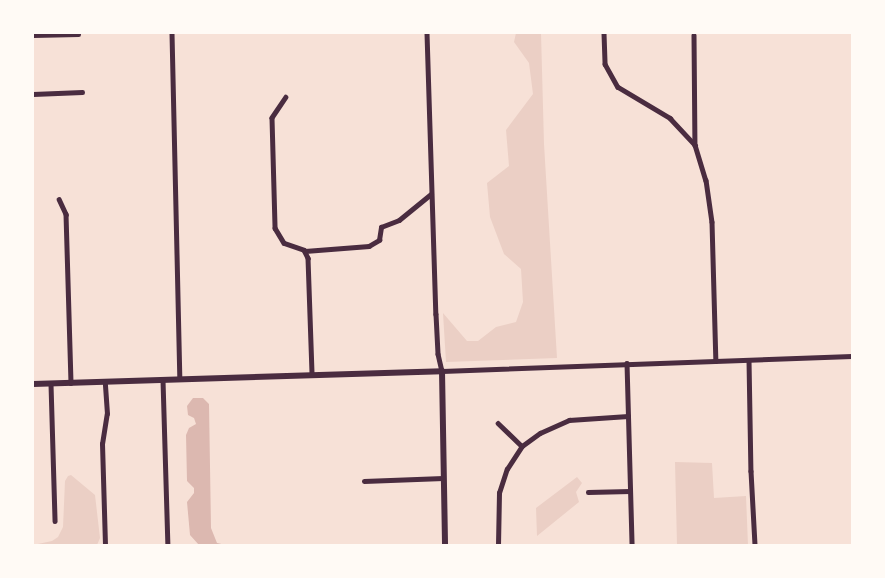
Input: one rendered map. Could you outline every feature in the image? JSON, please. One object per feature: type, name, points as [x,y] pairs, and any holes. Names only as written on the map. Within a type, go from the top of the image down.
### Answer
[{"type":"main road","points":[[33,384],[442,371],[445,545]]},
{"type":"street","points":[[172,33],[180,379]]},
{"type":"street","points":[[427,33],[438,354],[442,371],[852,356]]},
{"type":"street","points":[[604,33],[605,64],[618,87],[670,118],[695,145]]},
{"type":"street","points":[[33,35],[78,34]]},
{"type":"street","points":[[694,35],[695,145],[705,180],[712,222],[716,361]]},
{"type":"street","points":[[33,94],[82,92]]},
{"type":"street","points":[[286,97],[272,118],[275,228],[279,238],[288,246],[305,251],[354,245],[369,246],[379,240],[381,227],[399,220],[431,194]]},
{"type":"street","points":[[58,199],[66,214],[71,383]]},
{"type":"street","points":[[305,251],[308,258],[312,375]]},
{"type":"street","points":[[749,360],[755,545]]},
{"type":"street","points":[[627,363],[632,545]]},
{"type":"street","points":[[163,380],[168,545]]},
{"type":"street","points":[[105,382],[107,414],[102,444],[105,545]]},
{"type":"street","points":[[51,384],[55,521]]},
{"type":"street","points":[[498,545],[499,493],[507,469],[522,446],[540,433],[569,420],[628,416]]},
{"type":"street","points":[[498,423],[522,446]]},
{"type":"street","points":[[364,481],[443,478]]},
{"type":"street","points":[[588,492],[630,491]]},
{"type":"shaded area","points":[[516,33],[541,33],[544,144],[557,358],[446,362],[443,313],[467,341],[478,341],[496,327],[516,322],[523,302],[521,269],[504,254],[490,217],[487,183],[509,166],[506,130],[533,94],[529,63],[514,42]]},
{"type":"shaded area","points":[[193,398],[203,398],[209,404],[211,528],[217,543],[226,545],[199,545],[190,535],[187,502],[194,493],[194,488],[187,481],[186,435],[189,428],[196,424],[194,418],[188,415],[187,406]]},
{"type":"shaded area","points":[[675,462],[712,463],[714,498],[746,496],[748,545],[677,545]]},
{"type":"shaded area","points":[[71,475],[95,495],[100,538],[97,545],[33,545],[52,541],[58,537],[63,527],[65,481]]},
{"type":"shaded area","points":[[577,477],[582,483],[576,492],[579,502],[537,536],[536,508]]}]
